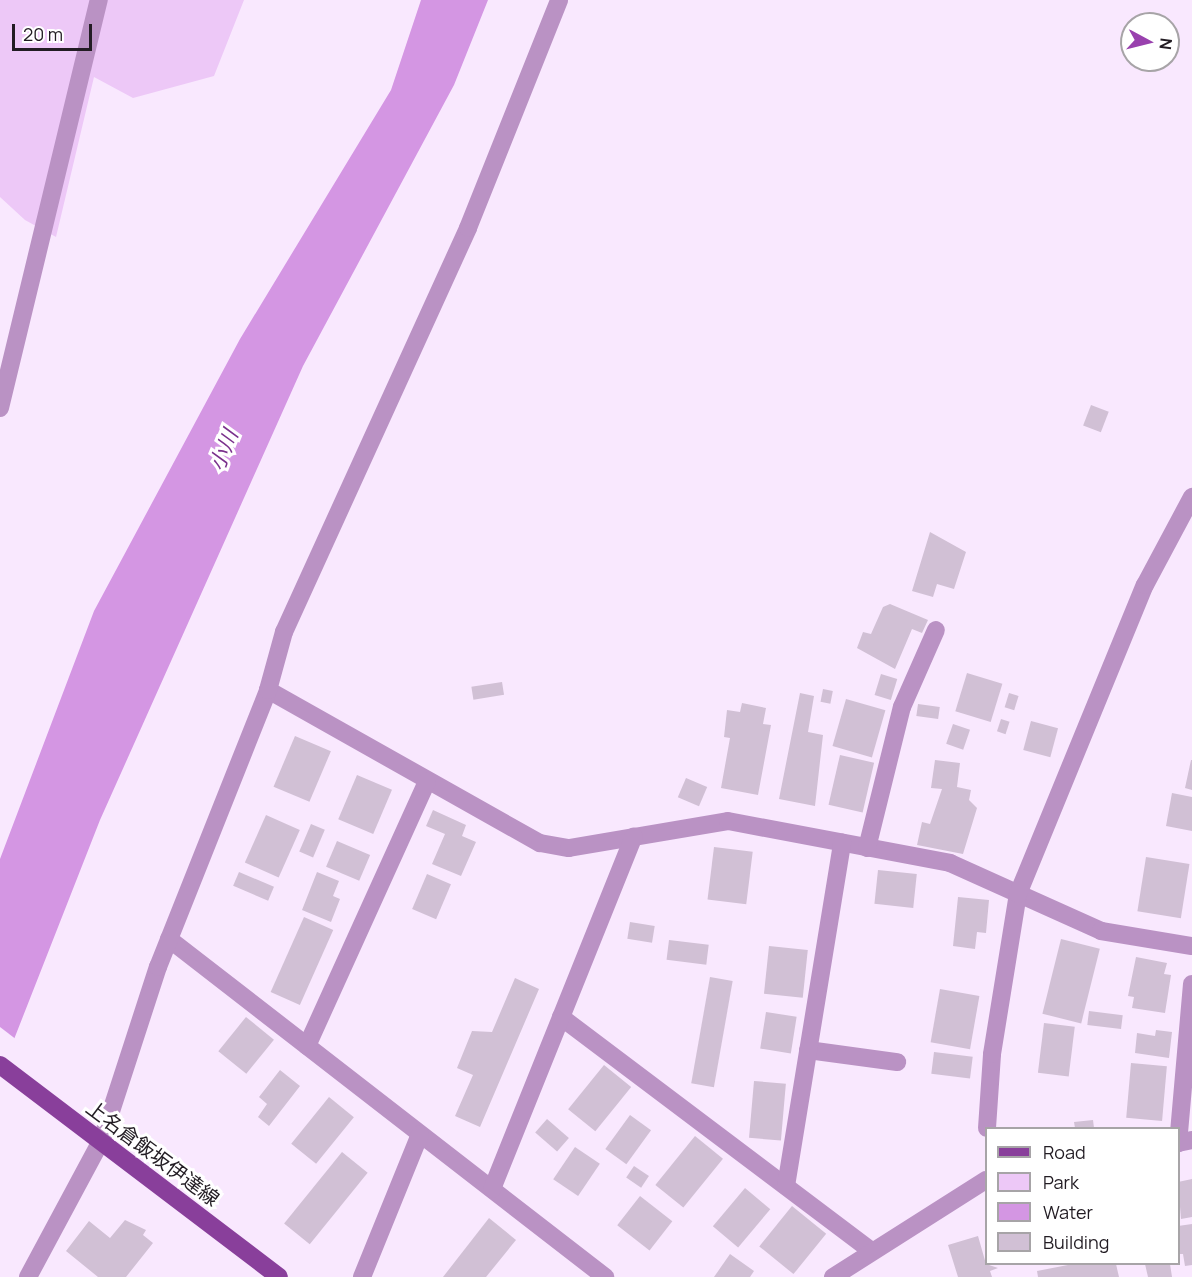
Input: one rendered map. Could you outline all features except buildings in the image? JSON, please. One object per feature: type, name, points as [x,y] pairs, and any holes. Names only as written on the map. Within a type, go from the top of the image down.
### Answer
[{"type":"main road","name":"上名倉飯坂伊達線","points":[[0,1065],[76,1124],[102,1139],[279,1277]]},
{"type":"street","points":[[0,408],[99,0]]},
{"type":"street","points":[[28,1277],[102,1139],[169,939],[268,690],[284,632],[468,228],[560,0]]},
{"type":"street","points":[[987,1127],[992,1054],[1018,894],[1145,585],[1192,497]]},
{"type":"street","points":[[867,848],[902,707],[936,630]]},
{"type":"street","points":[[268,690],[427,782],[540,843],[569,848],[728,821],[950,863],[1101,931],[1192,946]]},
{"type":"street","points":[[307,1046],[427,782]]},
{"type":"street","points":[[492,1189],[634,836]]},
{"type":"street","points":[[786,1186],[842,843]]},
{"type":"street","points":[[169,939],[605,1277]]},
{"type":"street","points":[[1180,1131],[1192,984]]},
{"type":"street","points":[[561,1017],[872,1251]]},
{"type":"street","points":[[808,1050],[897,1062]]},
{"type":"street","points":[[363,1277],[420,1134]]},
{"type":"street","points":[[833,1277],[985,1181]]},
{"type":"green space","points":[[0,0],[244,0],[214,76],[133,98],[94,77],[56,237],[25,220],[0,197]]},
{"type":"water","name":"小川","points":[[421,0],[488,0],[454,85],[303,366],[100,820],[0,1075],[0,859],[94,611],[240,339],[391,90]]},
{"type":"pier","points":[[0,1027],[17,1040],[0,1078]]}]
